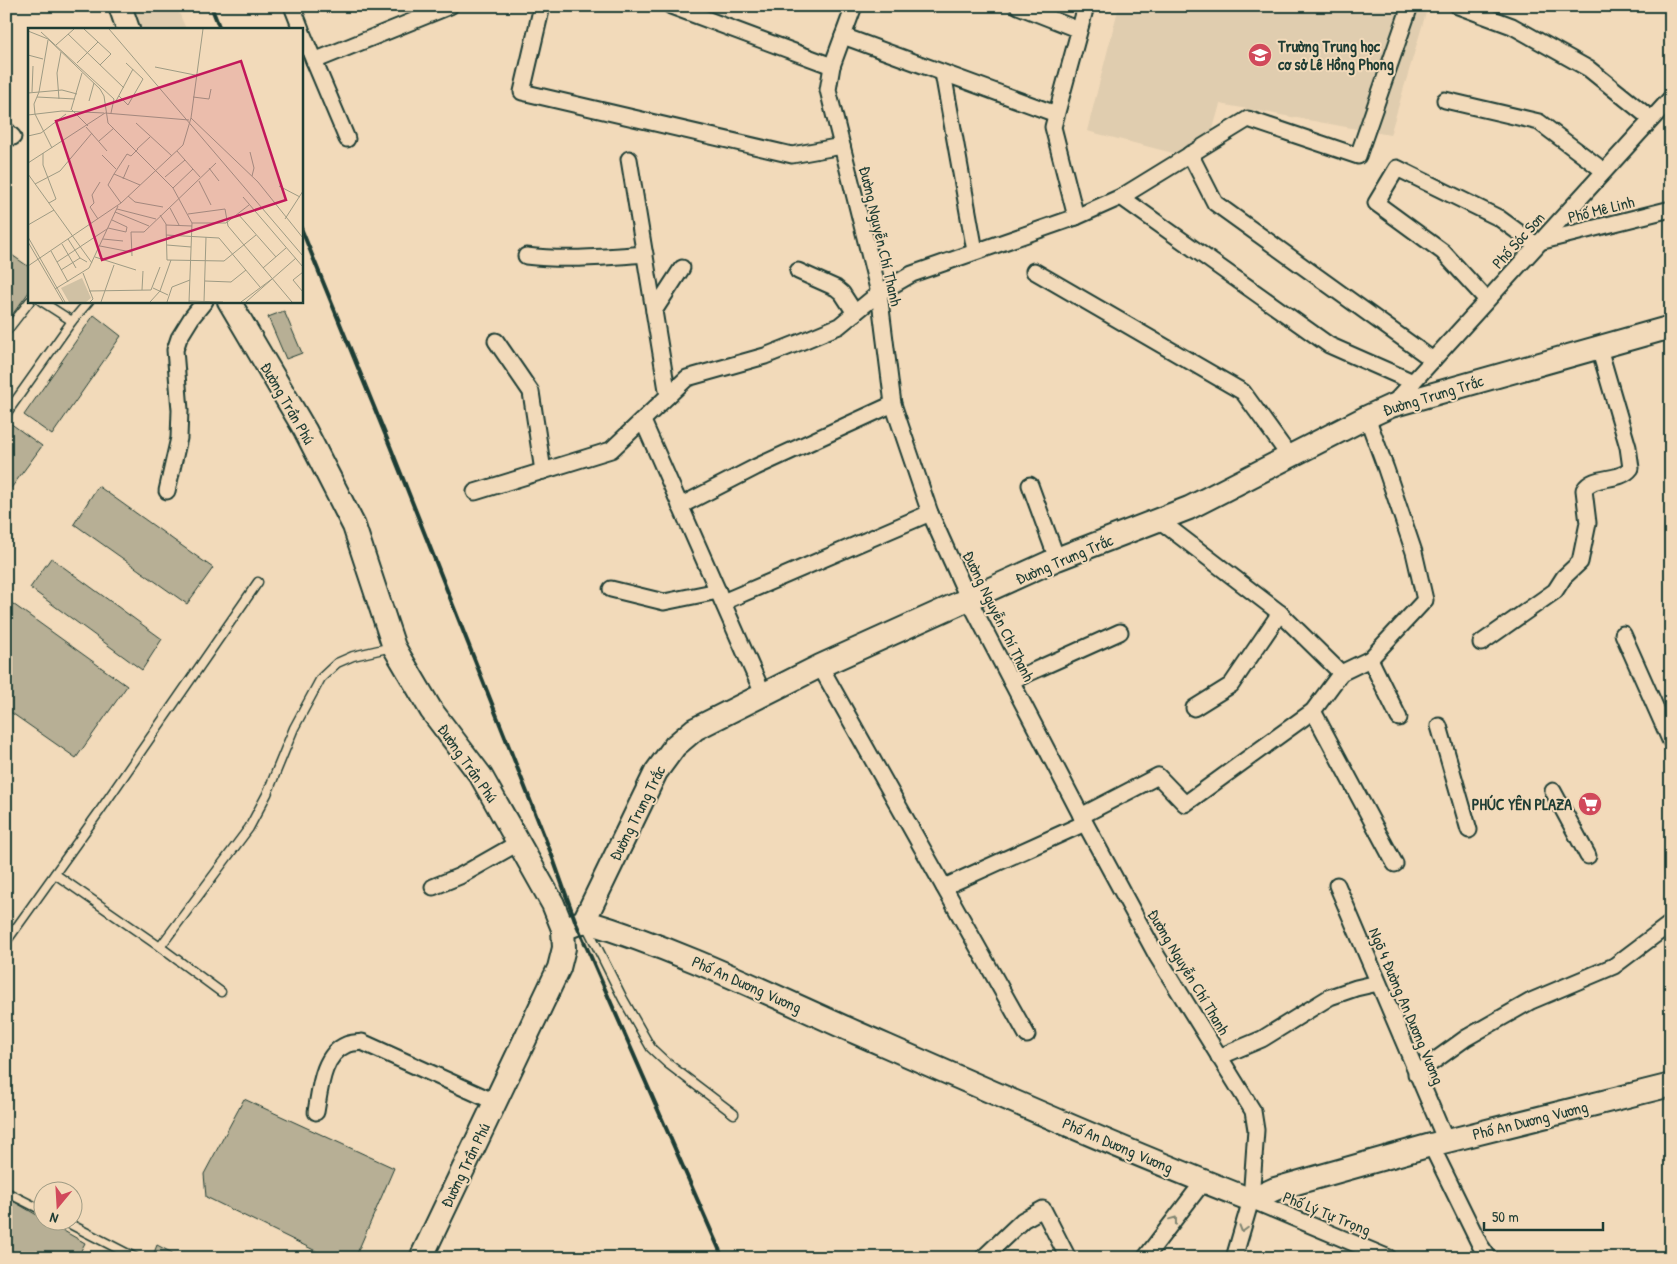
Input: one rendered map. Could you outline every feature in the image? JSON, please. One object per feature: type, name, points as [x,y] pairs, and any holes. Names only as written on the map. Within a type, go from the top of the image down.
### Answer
[{"type":"street","points":[[120,6],[128,28]]},
{"type":"street","points":[[292,6],[301,28]]},
{"type":"street","points":[[314,61],[430,10],[450,6]]},
{"type":"street","points":[[542,6],[522,92],[792,155],[842,146]]},
{"type":"street","points":[[671,6],[832,66]]},
{"type":"street","name":"Đường Nguyễn Chí Thanh","points":[[854,6],[832,66],[828,90],[879,293],[893,404],[930,513],[969,600],[1083,820],[1157,956],[1253,1111],[1256,1130],[1251,1200],[1234,1258]]},
{"type":"street","points":[[1018,6],[1079,30]]},
{"type":"street","points":[[1076,217],[1053,127],[1086,6]]},
{"type":"street","points":[[475,492],[612,450],[687,378],[765,356],[839,326],[879,293],[912,274],[1076,217],[1121,197],[1248,119],[1358,156],[1410,6]]},
{"type":"street","points":[[1458,6],[1512,26],[1589,69],[1651,119]]},
{"type":"street","points":[[302,31],[346,139]]},
{"type":"street","points":[[843,36],[1056,114]]},
{"type":"street","points":[[943,73],[975,251]]},
{"type":"street","name":"Phố Sóc Sơn","points":[[1391,406],[1671,98]]},
{"type":"street","points":[[1445,100],[1539,122],[1604,171]]},
{"type":"street","points":[[1190,154],[1215,203],[1433,360]]},
{"type":"street","points":[[629,159],[668,396]]},
{"type":"street","points":[[1487,300],[1443,252],[1376,203],[1396,168],[1498,218],[1538,243]]},
{"type":"street","points":[[1121,197],[1329,345],[1413,382]]},
{"type":"street","name":"Phố Mê Linh","points":[[1538,243],[1671,209]]},
{"type":"street","points":[[526,256],[572,260],[645,254]]},
{"type":"street","points":[[654,312],[682,268]]},
{"type":"street","points":[[798,270],[836,288],[855,313]]},
{"type":"street","points":[[1034,271],[1242,392],[1290,457]]},
{"type":"street","points":[[167,491],[179,438],[180,410],[175,350],[179,338],[192,316],[204,302]]},
{"type":"street","name":"Đường Trần Phú","points":[[230,302],[305,430],[354,526],[394,647],[431,710],[481,776],[553,904],[573,925],[559,968],[420,1258]]},
{"type":"street","name":"Đường Trưng Trắc","points":[[573,925],[656,772],[675,746],[695,728],[764,696],[820,666],[1057,560],[1190,508],[1391,406],[1671,327]]},
{"type":"street","points":[[496,341],[531,392],[543,471]]},
{"type":"street","points":[[1481,643],[1555,592],[1564,578],[1580,562],[1588,523],[1584,490],[1592,482],[1629,472],[1631,468],[1628,447],[1599,348]]},
{"type":"street","points":[[680,506],[756,467],[893,404]]},
{"type":"street","points":[[944,887],[1083,820],[1158,776],[1185,804],[1313,711],[1341,673],[1370,659],[1425,600],[1414,552],[1367,417]]},
{"type":"street","points":[[643,422],[764,696]]},
{"type":"street","points":[[1030,485],[1057,560]]},
{"type":"street","points":[[611,589],[664,602],[721,596],[930,513]]},
{"type":"street","points":[[1160,520],[1280,613],[1341,673]]},
{"type":"street","points":[[1194,708],[1231,685],[1280,613]]},
{"type":"street","points":[[1011,681],[1120,632]]},
{"type":"street","points":[[1622,634],[1670,740]]},
{"type":"street","points":[[1370,659],[1399,718]]},
{"type":"street","points":[[820,666],[1027,1035]]},
{"type":"street","points":[[1313,711],[1395,864]]},
{"type":"street","points":[[1439,726],[1469,830]]},
{"type":"street","points":[[1552,791],[1588,856]]},
{"type":"street","points":[[433,887],[460,876],[518,843]]},
{"type":"street","name":"Ngõ 4 Đường An Dương Vương","points":[[1337,885],[1416,1074],[1438,1143],[1480,1245],[1489,1258]]},
{"type":"street","points":[[1416,1074],[1466,1038],[1531,1000],[1614,966],[1671,923]]},
{"type":"street","name":"Phố An Dương Vương","points":[[573,925],[622,932],[680,954],[964,1080],[1203,1182],[1251,1200],[1275,1189],[1438,1143],[1671,1085]]},
{"type":"street","points":[[1219,1057],[1262,1039],[1330,997],[1378,983]]},
{"type":"street","points":[[316,1112],[323,1076],[331,1057],[345,1046],[362,1042],[495,1102]]},
{"type":"street","points":[[1145,1258],[1203,1182]]},
{"type":"street","name":"Phố Lý Tự Trọng","points":[[1251,1200],[1389,1258]]},
{"type":"street","points":[[983,1258],[1023,1220],[1042,1209],[1068,1258]]},
{"type":"lane","points":[[6,332],[29,302]]},
{"type":"lane","points":[[44,302],[72,321]]},
{"type":"lane","points":[[6,414],[87,302]]},
{"type":"lane","points":[[6,942],[258,582]]},
{"type":"lane","points":[[160,946],[249,828],[267,794],[294,728],[321,678],[337,663],[353,656],[394,647]]},
{"type":"lane","points":[[55,874],[160,946],[220,992]]},
{"type":"lane","points":[[573,925],[623,1000],[651,1048],[734,1114]]},
{"type":"lane","points":[[6,1192],[32,1205]]},
{"type":"lane","points":[[82,1230],[136,1258]]},
{"type":"shaded area","points":[[123,6],[176,6],[186,28],[132,28]]},
{"type":"shaded area","name":"Trường Trung học cơ sở Lê Hồng Phong","points":[[1119,6],[1428,6],[1390,135],[1220,104],[1204,161],[1087,131]]},
{"type":"building","points":[[9,253],[28,266],[28,293],[6,323],[6,257]]},
{"type":"building","points":[[284,311],[302,353],[286,359],[268,317]]},
{"type":"building","points":[[94,315],[121,336],[52,435],[24,415]]},
{"type":"building","points":[[10,423],[42,446],[6,495],[6,428]]},
{"type":"building","points":[[98,486],[213,568],[187,604],[74,524]]},
{"type":"building","points":[[51,558],[162,639],[142,670],[30,588]]},
{"type":"building","points":[[6,599],[127,686],[76,758],[6,709]]},
{"type":"building","points":[[244,1099],[394,1168],[355,1258],[330,1258],[206,1197],[204,1174]]},
{"type":"building","points":[[6,1197],[32,1212],[32,1232],[66,1232],[85,1243],[77,1258],[6,1258]]},
{"type":"building","points":[[157,1245],[182,1258],[152,1258]]},
{"type":"railway","points":[[211,6],[220,28]]},
{"type":"railway","points":[[302,230],[390,446],[551,853],[576,923],[723,1258]]},
{"type":"place","name":"Trường Trung học cơ sở Lê Hồng Phong","points":[[1260,55]]},
{"type":"place","name":"PHÚC YÊN PLAZA","points":[[1590,804]]}]
